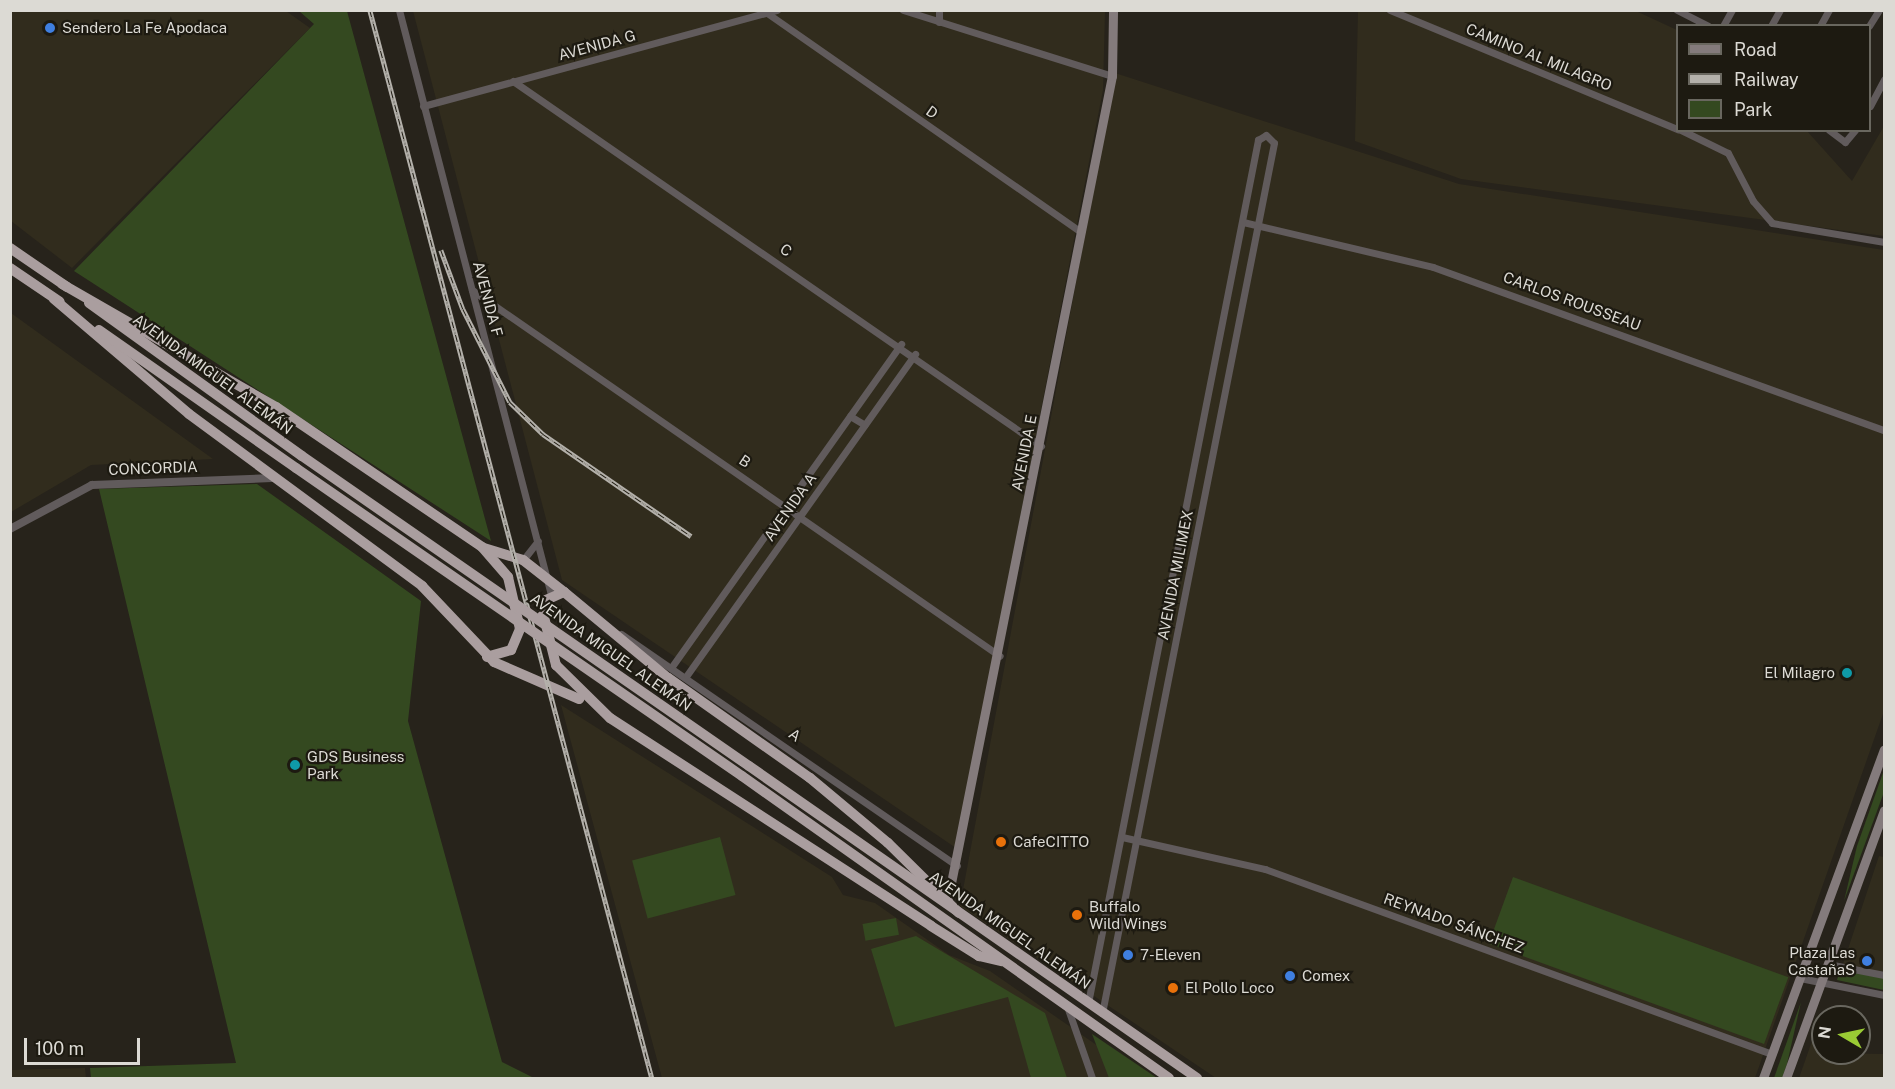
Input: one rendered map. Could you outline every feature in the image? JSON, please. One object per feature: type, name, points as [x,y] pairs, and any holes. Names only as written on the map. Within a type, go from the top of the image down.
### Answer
[{"type":"highway","name":"AVENIDA MIGUEL ALEMÁN","points":[[10,248],[1197,1078]]},
{"type":"highway","name":"AVENIDA MIGUEL ALEMÁN","points":[[10,268],[742,776],[1068,1009],[1169,1078]]},
{"type":"highway","points":[[62,284],[227,376],[482,547],[508,577],[520,630],[511,650],[487,657]]},
{"type":"highway","points":[[54,298],[272,478],[422,586],[487,657],[566,691],[979,956],[1001,961]]},
{"type":"highway","points":[[482,547],[524,560],[614,631],[668,678],[838,800],[948,898],[958,913]]},
{"type":"highway","points":[[564,592],[551,595],[543,613],[556,665],[610,718]]},
{"type":"main road","name":"AVENIDA E","points":[[948,898],[957,866],[1000,656],[1112,76],[1113,10]]},
{"type":"main road","points":[[1786,1078],[1799,1044],[1822,915],[1884,750]]},
{"type":"main road","points":[[1763,1078],[1772,1054],[1811,980],[1828,964],[1884,810]]},
{"type":"street","name":"AVENIDA F","points":[[399,10],[551,595]]},
{"type":"street","name":"AVENIDA G","points":[[423,106],[777,10]]},
{"type":"street","points":[[903,10],[1112,76]]},
{"type":"street","points":[[939,10],[939,22]]},
{"type":"street","name":"CAMINO AL MILAGRO","points":[[1390,10],[1676,129]]},
{"type":"street","points":[[1724,24],[1732,10]]},
{"type":"street","points":[[1772,24],[1780,10]]},
{"type":"street","points":[[1821,24],[1829,10]]},
{"type":"street","points":[[1870,24],[1879,10]]},
{"type":"street","points":[[1681,11],[1704,24]]},
{"type":"street","name":"D","points":[[767,13],[1081,232]]},
{"type":"street","points":[[1871,103],[1884,80]]},
{"type":"street","name":"C","points":[[513,81],[901,344],[1041,446]]},
{"type":"street","name":"CAMINO AL MILAGRO","points":[[1683,132],[1728,153],[1753,201],[1772,223],[1884,242]]},
{"type":"street","points":[[1831,132],[1836,138],[1849,141],[1854,132]]},
{"type":"street","name":"AVENIDA MILIMEX","points":[[1088,1003],[1258,140],[1266,135],[1274,143],[1102,1013]]},
{"type":"street","name":"CARLOS ROUSSEAU","points":[[1243,222],[1433,267],[1884,430]]},
{"type":"street","name":"B","points":[[472,290],[801,515],[1000,656]]},
{"type":"street","name":"AVENIDA A","points":[[673,665],[901,344]]},
{"type":"street","name":"AVENIDA A","points":[[687,675],[915,354]]},
{"type":"street","points":[[850,416],[865,425]]},
{"type":"street","name":"CONCORDIA","points":[[10,529],[92,485],[272,478]]},
{"type":"street","points":[[524,560],[538,541]]},
{"type":"street","name":"A","points":[[614,631],[673,665],[957,866]]},
{"type":"street","name":"REYNADO SÁNCHEZ","points":[[1122,837],[1265,869],[1772,1054]]},
{"type":"street","points":[[1828,964],[1884,975]]},
{"type":"street","points":[[1811,980],[1884,995]]},
{"type":"street","points":[[1068,1009],[1092,1078]]},
{"type":"shaded area","points":[[11,10],[286,11],[310,28],[72,268],[11,221]]},
{"type":"shaded area","points":[[413,11],[1105,11],[1103,90],[956,848],[562,580]]},
{"type":"shaded area","points":[[1358,11],[1636,11],[1676,30],[1676,132],[1808,132],[1852,181],[1884,126],[1884,236],[1461,179],[1355,141]]},
{"type":"shaded area","name":"El Milagro","points":[[1115,73],[1459,184],[1884,250],[1884,711],[1755,1078],[1216,1078],[960,906]]},
{"type":"shaded area","points":[[11,313],[213,459],[91,465],[11,512]]},
{"type":"shaded area","points":[[561,705],[832,877],[843,895],[875,903],[949,955],[990,971],[1144,1078],[662,1078]]},
{"type":"shaded area","name":"Plaza Las CastañaS","points":[[1879,856],[1884,857],[1884,973],[1843,964]]},
{"type":"shaded area","points":[[1811,1044],[1811,1065],[1871,1065],[1871,1054],[1884,1054],[1884,1078],[1799,1078]]},
{"type":"shaded area","points":[[85,1068],[86,1078],[11,1078],[11,1070]]},
{"type":"green space","points":[[299,11],[347,11],[491,541],[74,271],[314,24]]},
{"type":"green space","name":"GDS Business Park","points":[[257,484],[421,601],[408,721],[502,1062],[534,1078],[91,1078],[90,1068],[236,1063],[99,489]]},
{"type":"green space","points":[[1884,770],[1884,792],[1844,901],[1857,846]]},
{"type":"green space","points":[[720,837],[736,895],[648,919],[632,861]]},
{"type":"green space","points":[[1513,877],[1788,977],[1764,1044],[1489,944]]},
{"type":"green space","points":[[896,918],[899,935],[865,941],[863,924]]},
{"type":"green space","points":[[916,936],[1045,1013],[1067,1078],[1031,1078],[1008,997],[895,1027],[871,949]]},
{"type":"green space","points":[[1840,970],[1884,978],[1884,990],[1837,980]]},
{"type":"green space","points":[[1801,1002],[1787,1064],[1782,1078],[1774,1078]]},
{"type":"green space","points":[[1092,1034],[1157,1078],[1109,1078]]},
{"type":"railway","points":[[370,10],[652,1078]]},
{"type":"railway","points":[[441,250],[463,309],[510,402],[543,434],[691,536]]},
{"type":"place","name":"Sendero La Fe Apodaca","points":[[50,28]]},
{"type":"place","name":"El Milagro","points":[[1847,673]]},
{"type":"place","name":"GDS Business Park","points":[[295,765]]},
{"type":"place","name":"CafeCITTO","points":[[1001,842]]},
{"type":"place","name":"Buffalo Wild Wings","points":[[1077,915]]},
{"type":"place","name":"7-Eleven","points":[[1128,955]]},
{"type":"place","name":"Plaza Las CastañaS","points":[[1867,961]]},
{"type":"place","name":"Comex","points":[[1290,976]]},
{"type":"place","name":"El Pollo Loco","points":[[1173,988]]}]
